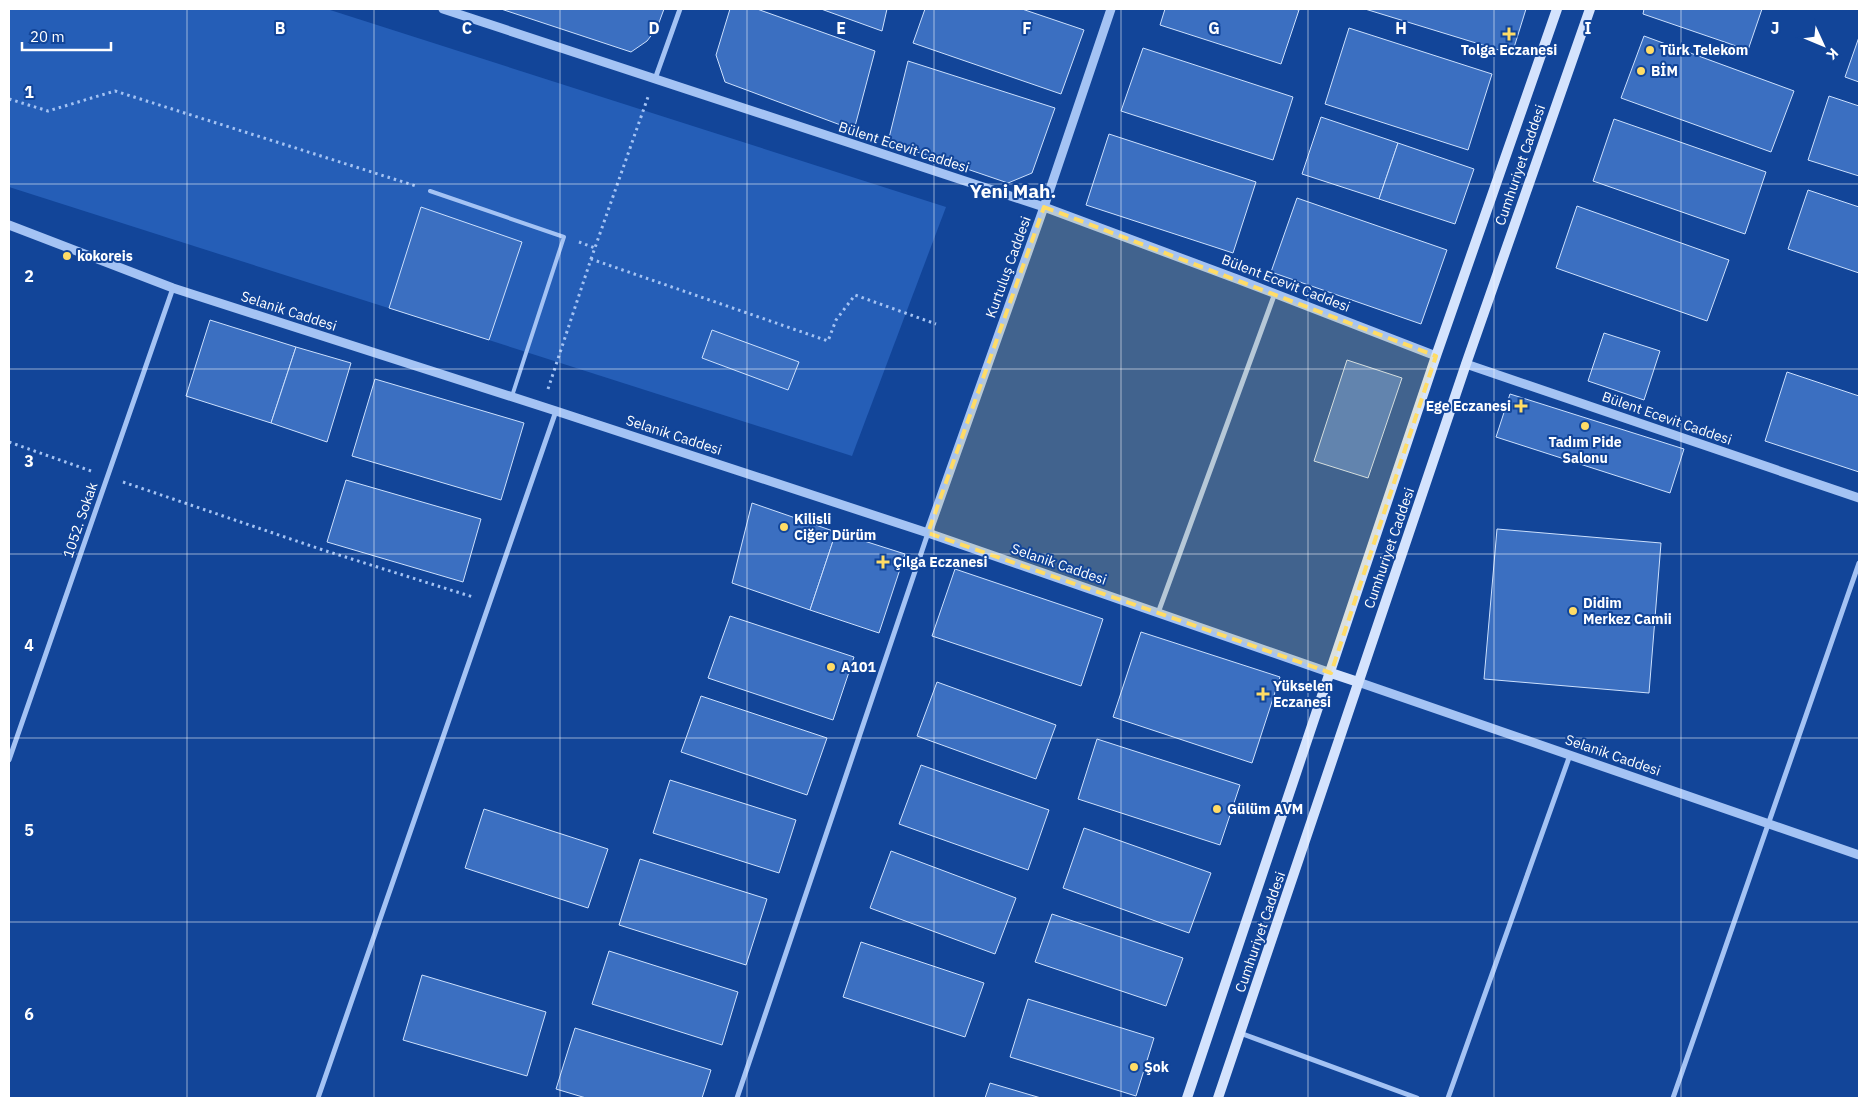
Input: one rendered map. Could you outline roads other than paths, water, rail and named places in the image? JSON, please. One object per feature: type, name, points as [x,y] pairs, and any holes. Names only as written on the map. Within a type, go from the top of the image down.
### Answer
[{"type":"main road","name":"Cumhuriyet Caddesi","points":[[1188,1098],[1436,356],[1557,9]]},
{"type":"main road","name":"Cumhuriyet Caddesi","points":[[1218,1098],[1466,364],[1590,9]]},
{"type":"main road","points":[[1331,673],[1358,682]]},
{"type":"street","name":"Bülent Ecevit Caddesi","points":[[444,9],[654,80],[1044,207],[1275,293],[1436,356]]},
{"type":"street","points":[[654,80],[680,9]]},
{"type":"street","name":"Kurtuluş Caddesi","points":[[928,533],[1044,207],[1110,9]]},
{"type":"street","name":"Selanik Caddesi","points":[[9,225],[173,288],[542,406],[928,533],[1331,673]]},
{"type":"street","name":"1052. Sokak","points":[[9,760],[173,288]]},
{"type":"street","points":[[1158,613],[1275,293]]},
{"type":"street","name":"Bülent Ecevit Caddesi","points":[[1466,364],[1859,498]]},
{"type":"street","points":[[318,1098],[556,411]]},
{"type":"street","points":[[737,1098],[928,533]]},
{"type":"street","points":[[1673,1098],[1859,564]]},
{"type":"street","name":"Selanik Caddesi","points":[[1358,682],[1859,855]]},
{"type":"street","points":[[1448,1098],[1570,755]]},
{"type":"street","points":[[1240,1033],[1417,1098]]},
{"type":"lane","points":[[430,190],[564,237],[512,397]]},
{"type":"place","name":"Tolga Eczanesi","points":[[1509,34]]},
{"type":"place","name":"Türk Telekom","points":[[1650,50]]},
{"type":"place","name":"BİM","points":[[1641,71]]},
{"type":"place","name":"kokoreis","points":[[67,256]]},
{"type":"place","name":"Ege Eczanesi","points":[[1521,406]]},
{"type":"place","name":"Tadım Pide Salonu","points":[[1585,426]]},
{"type":"place","name":"Kilisli Ciğer Dürüm","points":[[784,527]]},
{"type":"place","name":"Çılga Eczanesi","points":[[883,562]]},
{"type":"place","name":"Didim Merkez Camii","points":[[1573,611]]},
{"type":"place","name":"A101","points":[[831,667]]},
{"type":"place","name":"Yükselen Eczanesi","points":[[1263,694]]},
{"type":"place","name":"Gülüm AVM","points":[[1217,809]]},
{"type":"place","name":"Şok","points":[[1134,1067]]},
{"type":"district","name":"Yeni Mah.","points":[[1013,191]]}]
